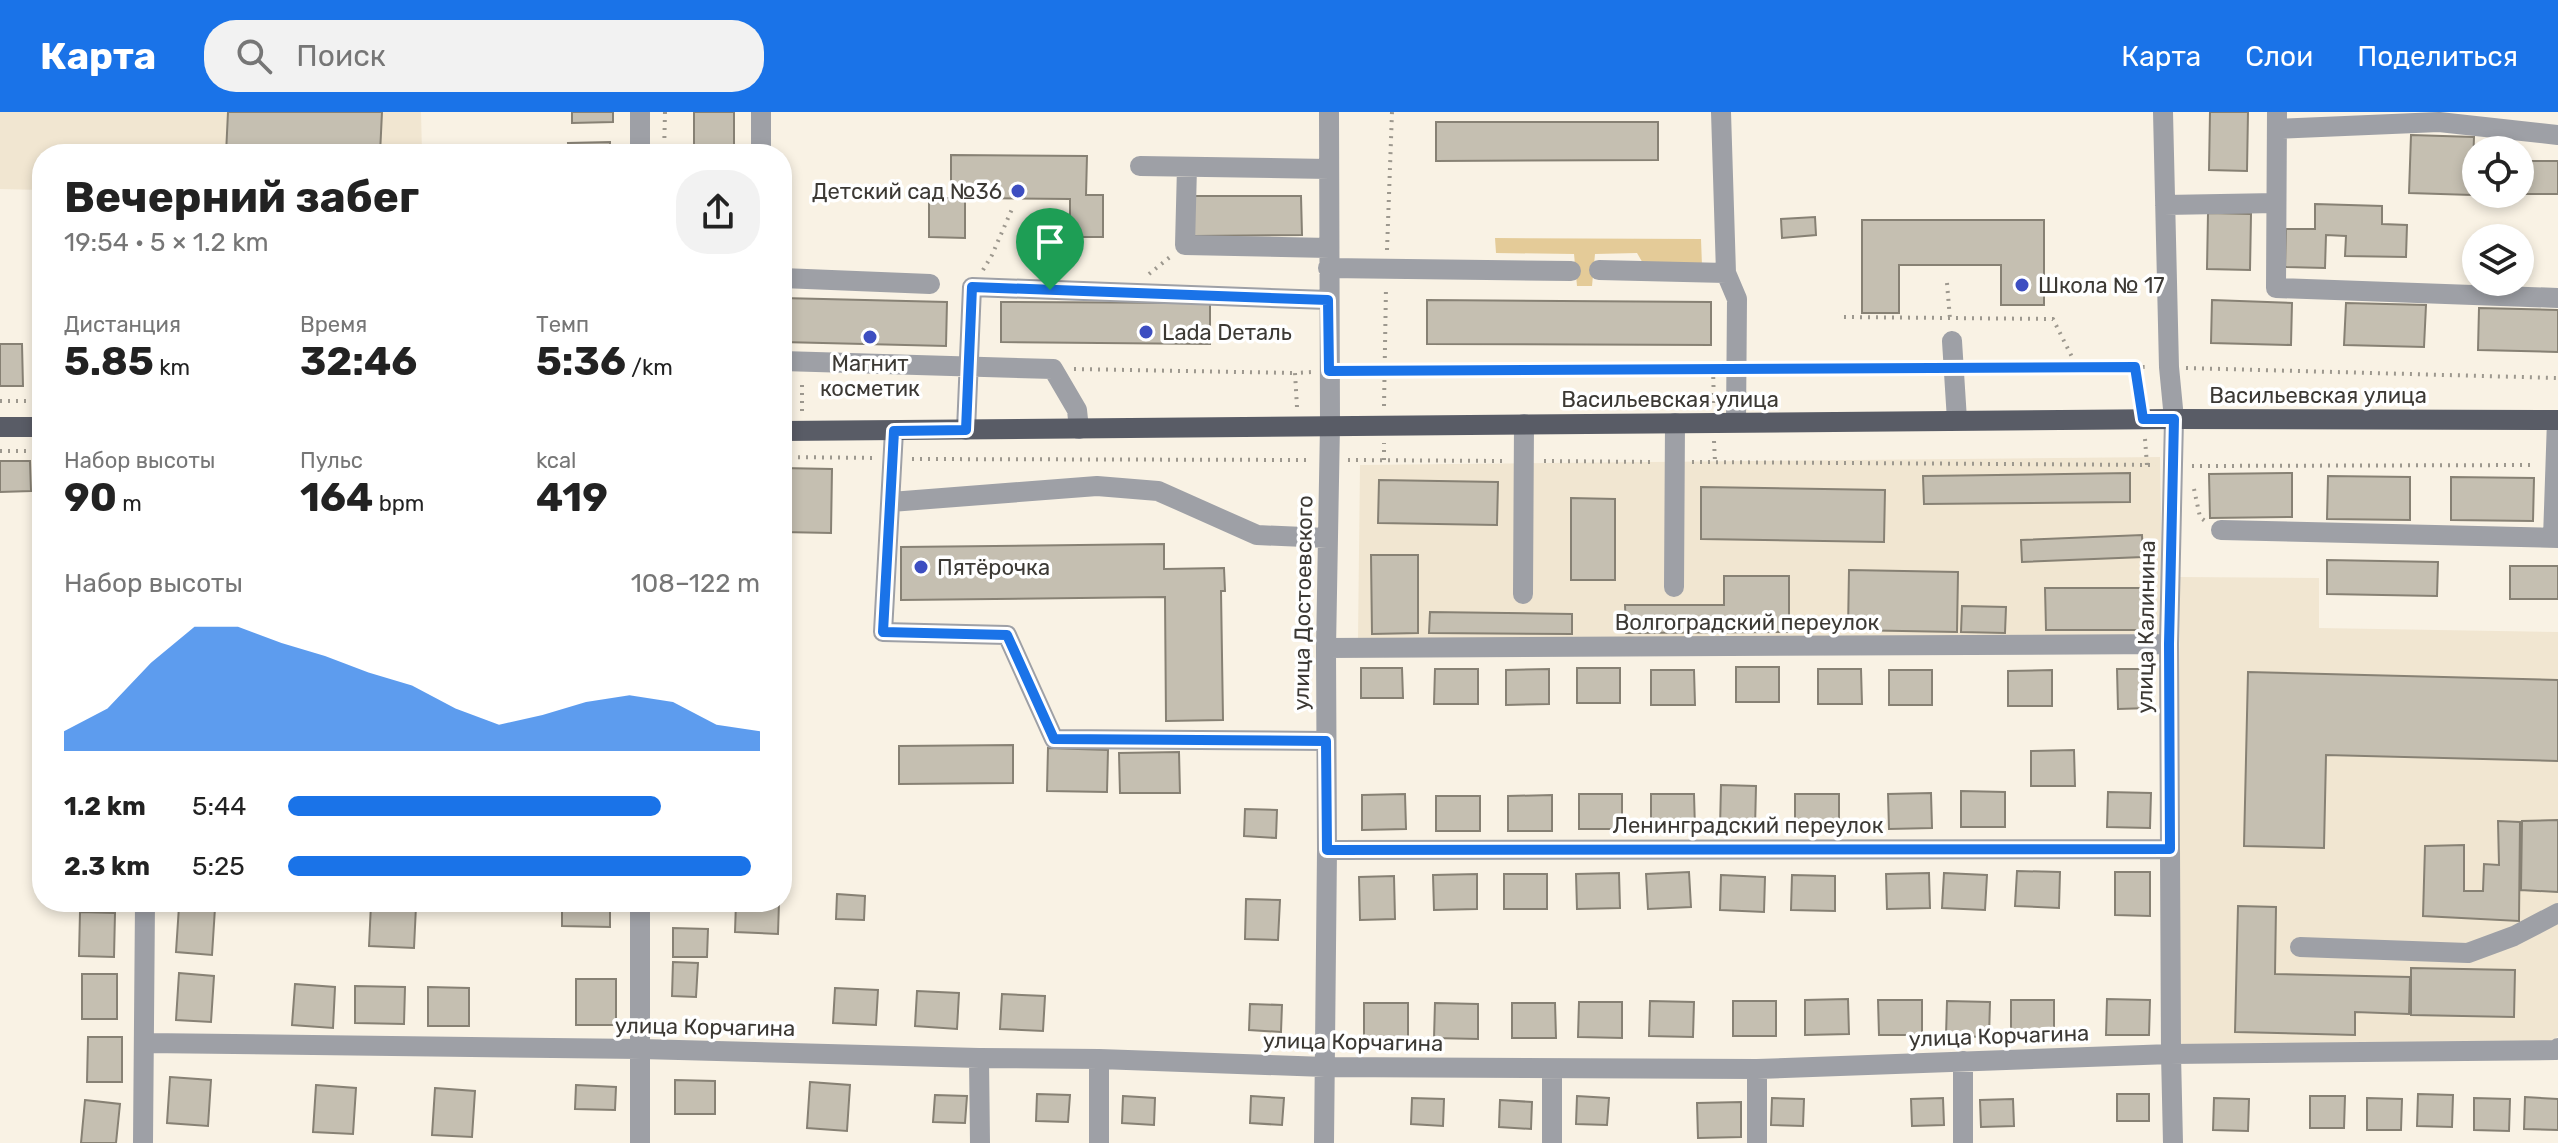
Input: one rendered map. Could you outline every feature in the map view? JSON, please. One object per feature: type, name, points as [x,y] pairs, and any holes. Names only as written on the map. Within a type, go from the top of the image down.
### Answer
[{"type":"main road","name":"Васильевская улица","points":[[792,431],[1957,420],[2557,420]]},
{"type":"main road","points":[[0,427],[32,427]]},
{"type":"street","points":[[640,112],[640,144]]},
{"type":"street","points":[[761,112],[761,144]]},
{"type":"street","name":"улица Достоевского","points":[[1324,1143],[1330,425],[1329,112]]},
{"type":"street","points":[[1721,112],[1726,273],[1737,299],[1736,422]]},
{"type":"street","name":"улица Калинина","points":[[2163,112],[2169,367],[2174,419],[2169,644],[2173,1143]]},
{"type":"street","points":[[2558,135],[2439,122],[2277,121],[2276,203],[2276,288],[2558,298]]},
{"type":"street","points":[[1140,166],[1329,169]]},
{"type":"street","points":[[1187,167],[1185,245],[1328,258],[1571,271]]},
{"type":"street","points":[[2165,205],[2276,203]]},
{"type":"street","points":[[1599,270],[1726,273]]},
{"type":"street","points":[[792,278],[930,284]]},
{"type":"street","points":[[966,430],[972,287],[1328,300]]},
{"type":"street","points":[[1952,341],[1957,420]]},
{"type":"street","points":[[792,361],[1053,369],[1077,410],[1079,429]]},
{"type":"street","points":[[2221,530],[2555,538],[2557,420]]},
{"type":"street","points":[[1674,587],[1675,423]]},
{"type":"street","points":[[1523,594],[1524,424]]},
{"type":"street","points":[[894,431],[883,632],[1007,635],[1054,739],[1326,741]]},
{"type":"street","points":[[891,502],[1097,486],[1158,491],[1257,535],[1327,538]]},
{"type":"street","name":"Волгоградский переулок","points":[[1326,648],[2169,644]]},
{"type":"street","name":"Ленинградский переулок","points":[[1327,850],[2170,849]]},
{"type":"street","points":[[143,1143],[145,912]]},
{"type":"street","points":[[640,912],[640,1143]]},
{"type":"street","points":[[2300,947],[2468,953],[2514,936],[2558,913]]},
{"type":"street","name":"улица Корчагина","points":[[145,1043],[641,1049],[1325,1067],[1552,1069],[1757,1069],[2171,1054],[2558,1048]]},
{"type":"street","points":[[979,1058],[980,1143]]},
{"type":"street","points":[[1099,1059],[1099,1143]]},
{"type":"street","points":[[1963,1061],[1963,1143]]},
{"type":"street","points":[[1552,1069],[1552,1143]]},
{"type":"street","points":[[1757,1069],[1757,1143]]},
{"type":"path","points":[[664,144],[665,112]]},
{"type":"path","points":[[972,287],[992,255],[1012,209]]},
{"type":"path","points":[[1127,293],[1185,245]]},
{"type":"path","points":[[1947,283],[1952,341]]},
{"type":"path","points":[[1844,317],[2053,319],[2077,367]]},
{"type":"path","points":[[1053,369],[1295,373],[1953,366],[2169,367],[2558,378]]},
{"type":"path","points":[[2135,367],[2147,465]]},
{"type":"path","points":[[1295,373],[1299,460]]},
{"type":"path","points":[[802,383],[802,413]]},
{"type":"path","points":[[0,401],[32,401]]},
{"type":"path","points":[[0,451],[32,451]]},
{"type":"path","points":[[792,457],[2173,466]]},
{"type":"path","points":[[2221,530],[2200,517],[2189,466],[2554,465]]},
{"type":"shaded area","points":[[0,112],[421,112],[422,144],[32,144],[32,190],[0,189]]},
{"type":"shaded area","points":[[1495,238],[1701,239],[1702,266],[1644,265],[1637,253],[1595,254],[1592,286],[1577,286],[1574,254],[1496,253]]},
{"type":"shaded area","points":[[2160,457],[2163,637],[1358,640],[1360,465]]},
{"type":"shaded area","points":[[2180,577],[2319,578],[2319,628],[2558,632],[2558,1036],[2553,1042],[2176,1048]]},
{"type":"building","points":[[228,112],[382,112],[380,144],[226,144]]},
{"type":"building","points":[[572,112],[613,112],[613,122],[572,123]]},
{"type":"building","points":[[694,112],[734,112],[734,144],[694,144]]},
{"type":"building","points":[[2210,112],[2248,112],[2247,171],[2209,170]]},
{"type":"building","points":[[1436,122],[1658,122],[1658,160],[1436,161]]},
{"type":"building","points":[[2411,135],[2462,137],[2462,195],[2409,193]]},
{"type":"building","points":[[610,142],[610,144],[568,144]]},
{"type":"building","points":[[951,155],[1087,156],[1086,195],[1103,195],[1103,237],[1070,237],[1070,199],[965,198],[965,238],[929,237],[929,198],[951,198]]},
{"type":"building","points":[[2534,161],[2558,161],[2558,194],[2534,194]]},
{"type":"building","points":[[1194,196],[1301,196],[1302,235],[1194,236]]},
{"type":"building","points":[[2315,204],[2382,206],[2382,224],[2407,225],[2406,257],[2345,256],[2346,236],[2326,235],[2325,268],[2285,267],[2286,229],[2315,229]]},
{"type":"building","points":[[2208,213],[2251,214],[2250,270],[2207,269]]},
{"type":"building","points":[[1815,217],[1816,235],[1782,238],[1781,219]]},
{"type":"building","name":"Школа № 17","points":[[1862,220],[2044,220],[2044,305],[2001,305],[2001,265],[1899,265],[1899,313],[1862,313]]},
{"type":"building","points":[[792,298],[947,302],[946,346],[792,342]]},
{"type":"building","points":[[1427,300],[1711,302],[1711,345],[1427,344]]},
{"type":"building","points":[[2212,300],[2292,303],[2291,345],[2211,343]]},
{"type":"building","points":[[1001,302],[1210,303],[1210,344],[1001,342]]},
{"type":"building","points":[[2346,303],[2426,305],[2424,347],[2344,345]]},
{"type":"building","points":[[2479,308],[2558,310],[2558,352],[2478,350]]},
{"type":"building","points":[[0,344],[22,344],[23,386],[0,386]]},
{"type":"building","points":[[0,461],[30,461],[31,491],[0,492]]},
{"type":"building","points":[[792,468],[832,469],[831,533],[792,532]]},
{"type":"building","points":[[2130,473],[2130,502],[1924,504],[1923,476]]},
{"type":"building","points":[[2292,473],[2292,517],[2210,518],[2209,474]]},
{"type":"building","points":[[2328,476],[2410,477],[2410,520],[2327,519]]},
{"type":"building","points":[[2451,477],[2534,478],[2533,521],[2451,520]]},
{"type":"building","points":[[1379,480],[1498,482],[1497,525],[1378,523]]},
{"type":"building","points":[[1701,487],[1885,490],[1884,542],[1701,539]]},
{"type":"building","points":[[1571,498],[1615,499],[1615,580],[1571,580]]},
{"type":"building","points":[[2142,535],[2143,557],[2022,562],[2021,540]]},
{"type":"building","points":[[1164,544],[1164,569],[1224,568],[1225,591],[1221,591],[1223,720],[1166,721],[1165,597],[901,600],[901,547]]},
{"type":"building","points":[[1371,555],[1418,555],[1418,633],[1372,634]]},
{"type":"building","points":[[2327,560],[2438,562],[2437,596],[2327,594]]},
{"type":"building","points":[[2510,566],[2558,566],[2558,599],[2510,599]]},
{"type":"building","points":[[1849,570],[1958,572],[1957,632],[1848,630]]},
{"type":"building","points":[[1724,576],[1789,576],[1789,632],[1626,633],[1625,605],[1724,605]]},
{"type":"building","points":[[2045,588],[2142,588],[2143,630],[2046,630]]},
{"type":"building","points":[[1962,606],[2006,607],[2005,633],[1961,632]]},
{"type":"building","points":[[1430,612],[1572,614],[1572,634],[1429,633]]},
{"type":"building","points":[[1736,667],[1779,667],[1779,702],[1736,702]]},
{"type":"building","points":[[1361,668],[1402,668],[1403,698],[1361,698]]},
{"type":"building","points":[[1577,668],[1620,668],[1620,703],[1577,703]]},
{"type":"building","points":[[1435,669],[1478,669],[1478,704],[1434,704]]},
{"type":"building","points":[[1549,669],[1549,704],[1506,705],[1506,670]]},
{"type":"building","points":[[1818,669],[1861,669],[1862,704],[1818,704]]},
{"type":"building","points":[[2117,669],[2150,669],[2150,708],[2118,709]]},
{"type":"building","points":[[1651,670],[1694,670],[1695,705],[1651,705]]},
{"type":"building","points":[[1889,670],[1932,670],[1932,705],[1889,705]]},
{"type":"building","points":[[2052,670],[2052,706],[2008,706],[2008,671]]},
{"type":"building","points":[[2248,672],[2558,680],[2558,761],[2326,755],[2324,848],[2244,846]]},
{"type":"building","points":[[1013,745],[1013,783],[899,784],[899,746]]},
{"type":"building","points":[[1048,748],[1108,750],[1107,792],[1047,791]]},
{"type":"building","points":[[2074,750],[2075,786],[2031,786],[2031,751]]},
{"type":"building","points":[[1179,752],[1180,793],[1120,793],[1119,753]]},
{"type":"building","points":[[1721,785],[1756,786],[1755,829],[1720,828]]},
{"type":"building","points":[[1961,791],[2005,792],[2005,827],[1961,827]]},
{"type":"building","points":[[2108,792],[2151,793],[2150,828],[2107,827]]},
{"type":"building","points":[[1931,793],[1932,828],[1889,829],[1888,794]]},
{"type":"building","points":[[1405,794],[1406,829],[1362,830],[1362,795]]},
{"type":"building","points":[[1579,794],[1622,794],[1622,829],[1579,829]]},
{"type":"building","points":[[1651,794],[1694,794],[1695,829],[1651,829]]},
{"type":"building","points":[[1795,794],[1839,794],[1839,830],[1795,829]]},
{"type":"building","points":[[1552,795],[1552,831],[1508,831],[1508,796]]},
{"type":"building","points":[[1436,796],[1480,796],[1480,831],[1436,831]]},
{"type":"building","points":[[1245,809],[1277,810],[1276,838],[1244,836]]},
{"type":"building","points":[[2558,820],[2558,892],[2521,890],[2522,821]]},
{"type":"building","points":[[2498,821],[2520,822],[2519,921],[2423,916],[2425,846],[2464,845],[2464,891],[2483,891],[2484,864],[2499,865]]},
{"type":"building","points":[[2017,871],[2060,872],[2059,908],[2015,906]]},
{"type":"building","points":[[1689,872],[1691,907],[1648,909],[1646,874]]},
{"type":"building","points":[[2115,872],[2150,872],[2150,916],[2115,915]]},
{"type":"building","points":[[1619,873],[1620,908],[1577,909],[1576,874]]},
{"type":"building","points":[[1929,873],[1930,908],[1887,909],[1886,874]]},
{"type":"building","points":[[1944,873],[1987,875],[1985,910],[1942,908]]},
{"type":"building","points":[[1477,874],[1477,909],[1434,910],[1433,875]]},
{"type":"building","points":[[1504,874],[1547,874],[1547,909],[1504,909]]},
{"type":"building","points":[[1721,875],[1765,877],[1764,912],[1720,910]]},
{"type":"building","points":[[1792,875],[1835,876],[1835,911],[1791,910]]},
{"type":"building","points":[[1394,876],[1395,919],[1360,920],[1359,877]]},
{"type":"building","points":[[837,894],[865,896],[864,920],[836,919]]},
{"type":"building","points":[[1246,899],[1280,900],[1278,940],[1245,939]]},
{"type":"building","points":[[2238,906],[2276,907],[2275,974],[2410,977],[2409,1014],[2355,1012],[2355,1035],[2235,1032]]},
{"type":"building","points":[[80,912],[115,913],[114,957],[79,956]]},
{"type":"building","points":[[179,912],[215,912],[212,955],[176,952]]},
{"type":"building","points":[[371,912],[416,912],[414,948],[369,946]]},
{"type":"building","points":[[562,912],[610,912],[610,927],[562,926]]},
{"type":"building","points":[[736,912],[779,912],[778,934],[735,932]]},
{"type":"building","points":[[673,928],[708,929],[707,957],[673,957]]},
{"type":"building","points":[[673,962],[698,963],[696,997],[672,996]]},
{"type":"building","points":[[2411,968],[2515,970],[2514,1017],[2411,1015]]},
{"type":"building","points":[[179,973],[214,976],[211,1022],[176,1020]]},
{"type":"building","points":[[82,974],[117,974],[117,1019],[82,1019]]},
{"type":"building","points":[[576,979],[616,979],[616,1025],[576,1025]]},
{"type":"building","points":[[295,984],[335,987],[333,1028],[292,1025]]},
{"type":"building","points":[[355,986],[405,987],[404,1024],[355,1023]]},
{"type":"building","points":[[428,987],[469,988],[469,1026],[428,1026]]},
{"type":"building","points":[[835,988],[878,990],[876,1025],[833,1023]]},
{"type":"building","points":[[917,991],[959,993],[957,1029],[915,1026]]},
{"type":"building","points":[[1002,994],[1045,996],[1043,1031],[1000,1029]]},
{"type":"building","points":[[1848,999],[1849,1034],[1805,1035],[1805,1000]]},
{"type":"building","points":[[2107,999],[2150,1000],[2149,1035],[2106,1035]]},
{"type":"building","points":[[1878,1000],[1922,1000],[1922,1035],[1879,1035]]},
{"type":"building","points":[[2011,1000],[2054,1000],[2054,1035],[2011,1035]]},
{"type":"building","points":[[1650,1001],[1694,1002],[1693,1037],[1649,1036]]},
{"type":"building","points":[[1733,1001],[1776,1001],[1776,1036],[1733,1036]]},
{"type":"building","points":[[1947,1001],[1990,1002],[1989,1037],[1946,1036]]},
{"type":"building","points":[[1579,1002],[1622,1002],[1622,1038],[1578,1037]]},
{"type":"building","points":[[1364,1003],[1408,1003],[1408,1038],[1364,1038]]},
{"type":"building","points":[[1435,1003],[1478,1004],[1478,1039],[1434,1038]]},
{"type":"building","points":[[1512,1003],[1555,1003],[1556,1038],[1512,1038]]},
{"type":"building","points":[[1250,1004],[1282,1005],[1281,1032],[1249,1030]]},
{"type":"building","points":[[88,1037],[122,1037],[122,1082],[87,1082]]},
{"type":"building","points":[[170,1077],[211,1080],[208,1126],[167,1123]]},
{"type":"building","points":[[675,1080],[715,1081],[715,1114],[675,1114]]},
{"type":"building","points":[[810,1082],[850,1085],[847,1131],[807,1128]]},
{"type":"building","points":[[316,1085],[356,1088],[353,1134],[313,1132]]},
{"type":"building","points":[[576,1085],[616,1087],[615,1110],[575,1109]]},
{"type":"building","points":[[435,1088],[475,1091],[472,1137],[432,1135]]},
{"type":"building","points":[[1037,1094],[1070,1095],[1068,1122],[1036,1121]]},
{"type":"building","points":[[2117,1094],[2149,1094],[2149,1121],[2117,1121]]},
{"type":"building","points":[[2418,1094],[2453,1095],[2452,1127],[2417,1126]]},
{"type":"building","points":[[935,1095],[967,1096],[965,1123],[933,1122]]},
{"type":"building","points":[[1123,1096],[1155,1098],[1154,1125],[1122,1123]]},
{"type":"building","points":[[1251,1096],[1284,1098],[1282,1125],[1250,1123]]},
{"type":"building","points":[[1577,1096],[1609,1098],[1607,1125],[1576,1124]]},
{"type":"building","points":[[2310,1096],[2345,1096],[2344,1128],[2310,1128]]},
{"type":"building","points":[[2525,1097],[2558,1099],[2558,1130],[2524,1129]]},
{"type":"building","points":[[1412,1098],[1444,1099],[1443,1126],[1411,1124]]},
{"type":"building","points":[[1772,1098],[1804,1099],[1803,1126],[1771,1125]]},
{"type":"building","points":[[1943,1098],[1944,1125],[1912,1126],[1911,1099]]},
{"type":"building","points":[[2214,1098],[2249,1099],[2248,1131],[2213,1130]]},
{"type":"building","points":[[2367,1098],[2402,1099],[2401,1130],[2367,1130]]},
{"type":"building","points":[[2474,1098],[2510,1099],[2509,1131],[2474,1130]]},
{"type":"building","points":[[2013,1099],[2014,1126],[1981,1127],[1980,1100]]},
{"type":"building","points":[[85,1100],[120,1104],[116,1143],[81,1143]]},
{"type":"building","points":[[1500,1100],[1532,1102],[1531,1129],[1499,1127]]},
{"type":"building","points":[[1741,1102],[1741,1137],[1698,1138],[1697,1103]]},
{"type":"place","name":"Детский сад №36","points":[[1018,191]]},
{"type":"place","name":"Школа № 17","points":[[2022,285]]},
{"type":"place","name":"Lada Dеталь","points":[[1146,332]]},
{"type":"place","name":"Магнит косметик","points":[[870,337]]},
{"type":"place","name":"Пятёрочка","points":[[921,567]]},
{"type":"route","points":[[972,287],[1050,290],[1328,300],[1329,371],[2135,367],[2143,419],[2174,419],[2169,644],[2170,849],[1327,850],[1326,741],[1054,739],[1007,635],[883,632],[894,431],[966,430],[972,287]]}]
